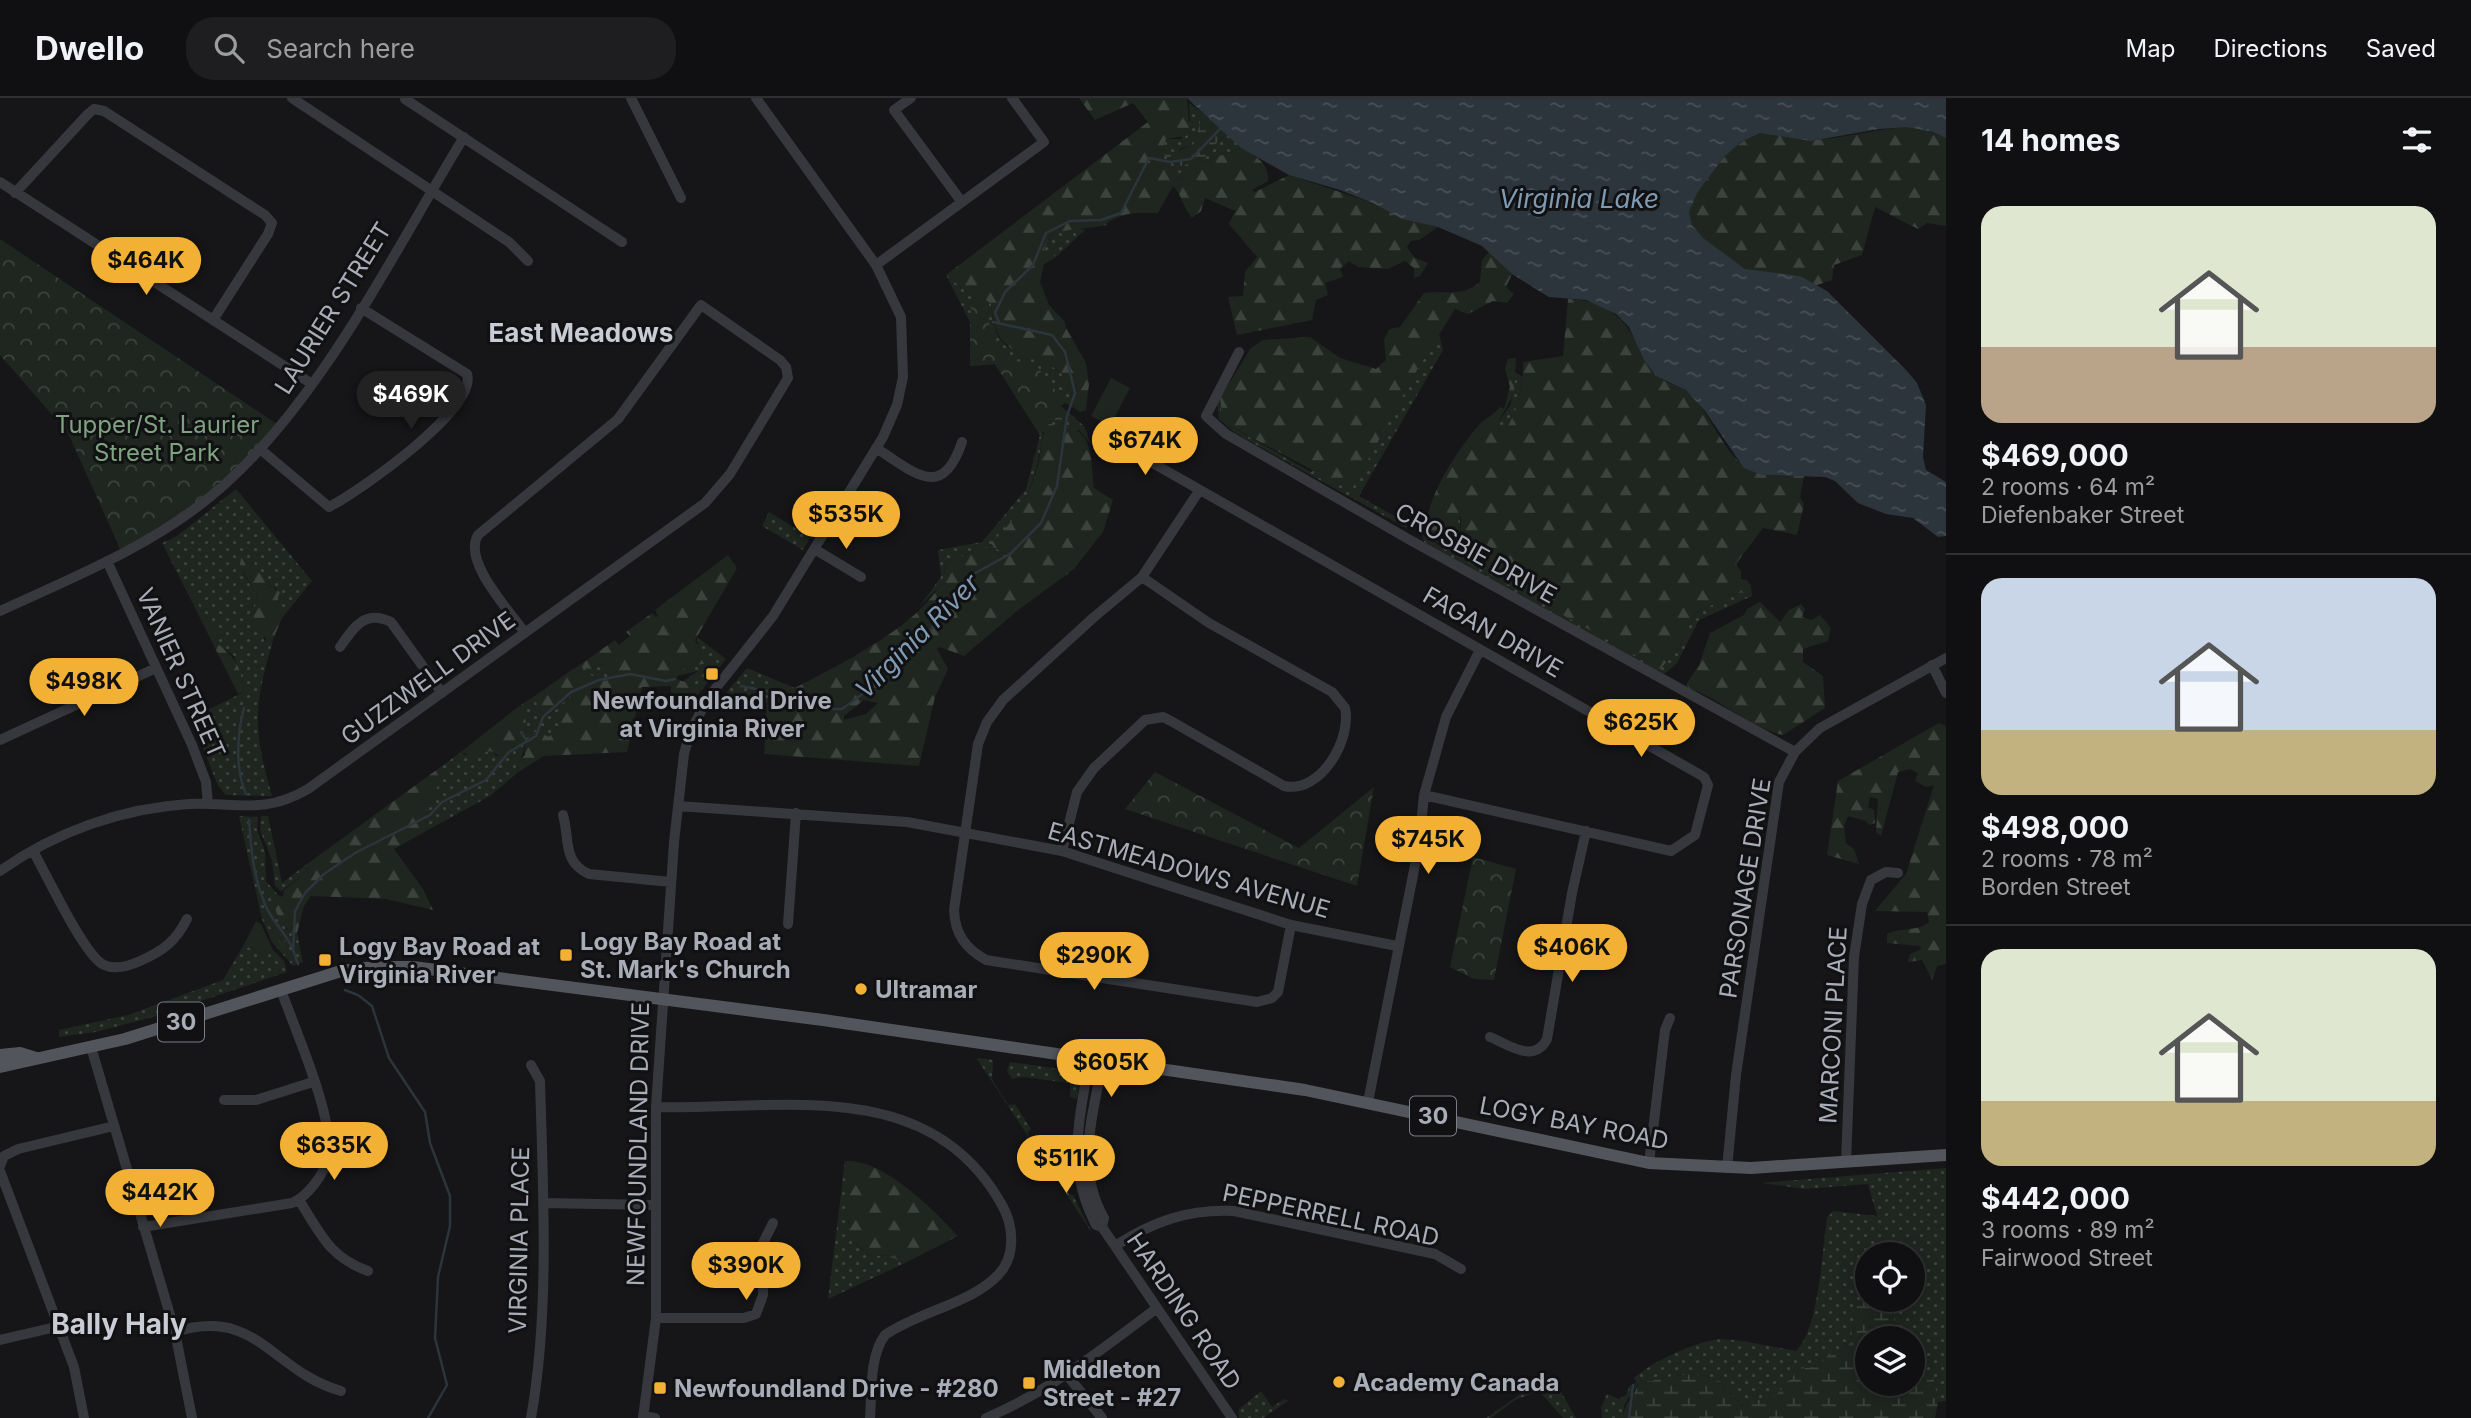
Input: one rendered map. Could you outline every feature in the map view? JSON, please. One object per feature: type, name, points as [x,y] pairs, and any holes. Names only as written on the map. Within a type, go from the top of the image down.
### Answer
[{"type":"main road","name":"LOGY BAY ROAD","points":[[0,1067],[91,1048],[341,971],[374,967],[426,968],[1305,1090],[1649,1163],[1727,1168],[1946,1155]]},
{"type":"main road","points":[[0,1055],[20,1053],[36,1058]]},
{"type":"street","points":[[292,98],[509,242],[528,261]]},
{"type":"street","points":[[631,98],[681,198]]},
{"type":"street","name":"NEWFOUNDLAND DRIVE","points":[[643,1417],[656,1318],[656,1108],[671,882],[684,754],[698,715],[708,698],[773,616],[876,449],[897,405],[904,377],[905,348],[901,317],[876,265],[756,98]]},
{"type":"street","points":[[911,98],[894,110],[961,201]]},
{"type":"street","points":[[876,265],[1044,142],[1012,98]]},
{"type":"street","points":[[405,99],[622,242]]},
{"type":"street","points":[[15,192],[94,109],[104,111],[265,215],[272,223],[268,234],[213,320]]},
{"type":"street","name":"LAURIER STREET","points":[[0,611],[107,561],[198,507],[259,448],[312,384],[464,137]]},
{"type":"street","points":[[0,182],[312,384]]},
{"type":"street","name":"GUZZWELL DRIVE","points":[[0,871],[68,833],[112,817],[163,806],[208,804],[263,807],[292,799],[695,512],[715,493],[782,388],[788,378],[786,367],[772,354],[701,305],[618,419],[503,512],[474,542],[476,563],[525,633]]},
{"type":"street","points":[[259,448],[329,507],[424,440],[446,418],[467,386],[467,374],[360,308]]},
{"type":"street","name":"CROSBIE DRIVE","points":[[1239,352],[1206,416],[1226,435],[1410,541],[1795,752]]},
{"type":"street","name":"FAGAN DRIVE","points":[[1107,437],[1704,777],[1708,785],[1695,835],[1671,850],[1586,831]]},
{"type":"street","points":[[876,449],[929,478],[943,476],[956,462],[962,442]]},
{"type":"street","points":[[1199,491],[1142,578],[1064,643],[993,713],[978,744],[954,923],[961,939],[972,952],[986,960],[1257,1002],[1272,998],[1278,992],[1291,925]]},
{"type":"street","points":[[816,550],[861,577]]},
{"type":"street","name":"VANIER STREET","points":[[107,561],[199,763],[208,804]]},
{"type":"street","points":[[1062,851],[1073,804],[1085,779],[1145,720],[1154,717],[1171,721],[1284,786],[1294,788],[1308,784],[1323,773],[1345,728],[1345,708],[1332,692],[1209,623],[1142,578]]},
{"type":"street","points":[[340,647],[355,625],[367,617],[379,616],[396,628],[442,692]]},
{"type":"street","points":[[1368,1102],[1419,845],[1423,795],[1446,717],[1480,650]]},
{"type":"street","name":"PARSONAGE DRIVE","points":[[1727,1168],[1737,1075],[1779,782],[1795,752],[1820,728],[1946,658]]},
{"type":"street","points":[[1932,666],[1946,693]]},
{"type":"street","points":[[0,740],[156,668]]},
{"type":"street","points":[[1423,795],[1586,831],[1547,1039],[1537,1051],[1526,1052],[1490,1037]]},
{"type":"street","name":"EASTMEADOWS AVENUE","points":[[678,806],[907,821],[965,832],[1062,851],[1291,925],[1397,946]]},
{"type":"street","points":[[788,924],[796,813]]},
{"type":"street","points":[[563,815],[570,860],[576,869],[589,874],[671,882]]},
{"type":"street","points":[[33,851],[85,948],[104,965],[118,968],[156,954],[169,946],[187,919]]},
{"type":"street","name":"MARCONI PLACE","points":[[1846,1162],[1853,957],[1862,904],[1871,880],[1886,872],[1898,873]]},
{"type":"street","points":[[143,1227],[270,1209],[299,1199],[322,1172],[328,1158],[329,1139],[288,988]]},
{"type":"street","points":[[1649,1163],[1665,1030],[1670,1018]]},
{"type":"street","points":[[91,1048],[175,1332],[192,1418]]},
{"type":"street","name":"HARDING ROAD","points":[[1089,1059],[1076,1158],[1081,1191],[1096,1225],[1102,1227],[1232,1418]]},
{"type":"street","name":"HARDING ROAD","points":[[1102,1227],[1104,1218],[1094,1200],[1088,1164],[1091,1119],[1103,1061]]},
{"type":"street","name":"VIRGINIA PLACE","points":[[531,1065],[540,1081],[543,1203],[537,1363],[531,1418]]},
{"type":"street","points":[[224,1100],[256,1100],[313,1082]]},
{"type":"street","points":[[656,1108],[835,1106],[881,1111],[930,1130],[968,1159],[996,1194],[1011,1229],[1006,1264],[990,1282],[885,1335],[879,1344],[875,1363],[870,1418]]},
{"type":"street","points":[[84,1418],[79,1380],[0,1168],[4,1156],[18,1149],[114,1126]]},
{"type":"street","points":[[299,1199],[335,1254],[345,1263],[369,1271]]},
{"type":"street","points":[[543,1203],[654,1205]]},
{"type":"street","name":"PEPPERRELL ROAD","points":[[1115,1247],[1173,1216],[1209,1210],[1234,1211],[1435,1254],[1461,1269]]},
{"type":"street","points":[[656,1318],[744,1318],[756,1314],[763,1295],[763,1243],[773,1223]]},
{"type":"street","points":[[986,1418],[1019,1404],[1067,1375],[1157,1308]]},
{"type":"street","points":[[175,1332],[198,1325],[231,1326],[316,1384],[341,1391]]},
{"type":"street","points":[[0,1340],[60,1326]]},
{"type":"street","points":[[1067,1375],[1102,1418]]},
{"type":"street","points":[[643,1417],[655,1418]]},
{"type":"green space","points":[[1079,98],[1187,98],[1190,135],[1166,139],[1163,150],[1156,154],[1162,168],[1181,179],[1190,167],[1241,148],[1260,160],[1268,174],[1268,181],[1252,190],[1255,192],[1289,175],[1373,203],[1402,219],[1438,227],[1419,240],[1411,241],[1407,247],[1415,258],[1428,263],[1420,276],[1414,278],[1414,268],[1405,261],[1388,269],[1358,267],[1349,261],[1340,269],[1343,277],[1325,283],[1328,295],[1316,300],[1312,320],[1237,335],[1228,297],[1243,296],[1245,272],[1257,257],[1229,224],[1235,211],[1205,198],[1201,211],[1192,218],[1173,186],[1158,213],[1130,214],[1118,217],[1105,224],[1107,225],[1051,234],[1044,249],[1053,252],[1055,258],[1044,264],[1040,282],[1049,305],[1065,322],[1086,363],[1089,384],[1086,410],[1080,412],[1074,408],[1068,385],[1060,372],[1011,348],[999,336],[991,304],[986,300],[977,300],[946,275],[1148,122],[1133,103],[1095,120]]},
{"type":"green space","points":[[1189,103],[1203,113],[1194,145],[1182,148],[1168,160],[1212,147],[1228,134],[1241,148],[1190,167],[1182,179],[1162,169],[1156,154],[1163,150],[1166,139],[1181,139],[1190,121]]},
{"type":"green space","points":[[1203,113],[1228,134],[1212,147],[1205,160],[1176,167],[1164,154],[1174,153],[1194,144]]},
{"type":"green space","points":[[1908,127],[1933,132],[1946,138],[1946,226],[1927,223],[1918,229],[1875,207],[1862,255],[1834,265],[1832,280],[1814,286],[1796,277],[1744,268],[1710,245],[1691,223],[1689,213],[1697,191],[1716,166],[1751,136],[1768,132],[1814,140]]},
{"type":"green space","points":[[1071,227],[1085,230],[1055,258],[1053,252],[1044,250],[1051,234]]},
{"type":"green space","name":"Tupper/St. Laurier Street Park","points":[[0,239],[280,426],[229,481],[122,553],[68,433],[0,355]]},
{"type":"green space","points":[[1489,252],[1512,274],[1506,287],[1514,294],[1507,303],[1493,301],[1468,314],[1455,309],[1417,370],[1351,491],[1223,422],[1220,398],[1251,348],[1263,340],[1310,337],[1340,358],[1376,369],[1386,360],[1384,340],[1389,329],[1400,327],[1424,293],[1460,292],[1480,282],[1482,260]]},
{"type":"green space","points":[[946,275],[977,300],[986,300],[991,304],[998,335],[1004,344],[1060,372],[1068,386],[1074,408],[1065,403],[1061,406],[1085,427],[1090,443],[1079,430],[1043,432],[1038,463],[1028,493],[1013,520],[992,542],[1010,554],[1003,557],[986,547],[946,562],[943,583],[919,607],[941,577],[938,550],[982,542],[1026,489],[1040,435],[995,364],[970,366],[970,322]]},
{"type":"green space","points":[[971,296],[977,300],[986,300],[990,325],[1001,349],[1014,360],[1036,365],[1065,403],[1061,406],[1064,411],[1061,422],[1049,417],[1040,435],[995,364],[970,366]]},
{"type":"green space","points":[[1568,299],[1599,305],[1617,316],[1630,332],[1652,371],[1658,377],[1688,392],[1738,461],[1761,474],[1804,476],[1800,497],[1804,504],[1797,535],[1763,528],[1736,564],[1741,572],[1741,579],[1747,580],[1751,586],[1752,596],[1739,592],[1695,613],[1679,648],[1660,669],[1464,560],[1460,547],[1461,516],[1453,529],[1451,549],[1448,551],[1426,534],[1430,506],[1452,462],[1481,423],[1500,407],[1504,409],[1510,387],[1505,369],[1508,359],[1516,358],[1514,393],[1498,423],[1500,434],[1514,413],[1521,390],[1523,362],[1563,356]]},
{"type":"green space","points":[[1439,334],[1443,350],[1359,496],[1410,525],[1406,528],[1235,433],[1219,419],[1217,403],[1220,398],[1223,422],[1311,472],[1417,370]]},
{"type":"green space","points":[[1515,372],[1523,377],[1518,401],[1510,425],[1500,434],[1498,423],[1511,404]]},
{"type":"green space","points":[[1111,378],[1130,388],[1110,426],[1091,416]]},
{"type":"green space","points":[[1049,424],[1075,429],[1087,443],[1094,488],[1113,500],[1103,532],[1074,569],[1017,611],[964,656],[940,647],[937,649],[948,669],[935,697],[919,766],[764,754],[767,703],[782,702],[773,679],[795,688],[886,636],[929,601],[941,581],[946,562],[986,547],[1003,557],[1009,555],[994,548],[991,542],[1015,516],[1027,494],[1036,472]],"holes":[[[864,700],[878,703],[866,714],[844,720],[844,716]]]},
{"type":"green space","points":[[236,489],[312,581],[282,618],[275,605],[277,589],[266,584],[253,562],[243,573],[257,596],[254,615],[257,632],[263,633],[265,643],[274,637],[262,681],[258,716],[261,751],[272,796],[226,795],[218,786],[191,718],[242,693],[244,689],[234,656],[216,642],[209,623],[190,592],[186,590],[162,543],[177,536]]},
{"type":"green space","points":[[769,512],[810,537],[803,550],[762,526]]},
{"type":"green space","points":[[1460,515],[1460,546],[1465,560],[1660,668],[1679,648],[1695,613],[1739,592],[1752,596],[1699,620],[1677,663],[1662,676],[1424,542],[1422,532],[1426,522],[1432,539],[1448,550],[1451,549],[1453,529]]},
{"type":"green space","points":[[728,555],[737,568],[695,640],[707,663],[684,668],[676,679],[696,686],[693,693],[671,694],[671,686],[642,687],[627,752],[544,756],[517,773],[519,760],[525,755],[524,742],[536,731],[549,737],[560,725],[560,707],[564,703],[574,704],[570,696],[547,716],[537,710],[536,695],[573,669],[606,681],[613,673],[606,663],[592,669],[577,667],[615,640],[619,645],[630,636],[626,632],[652,613],[658,616],[655,610]]},
{"type":"green space","points":[[247,557],[261,572],[266,584],[280,592],[275,605],[282,618],[274,637],[264,644],[266,638],[252,628],[257,596],[240,566],[241,558]]},
{"type":"green space","points":[[186,590],[190,592],[215,632],[216,642],[236,662],[244,689],[242,693],[238,694]]},
{"type":"green space","points":[[1760,602],[1780,622],[1789,610],[1801,604],[1805,609],[1802,617],[1811,620],[1820,615],[1831,628],[1828,641],[1803,649],[1803,662],[1823,676],[1825,708],[1783,735],[1758,726],[1688,688],[1687,683],[1699,665],[1710,633],[1744,615],[1747,609]]},
{"type":"green space","points":[[697,637],[726,659],[697,696],[690,694],[696,686],[682,682],[698,671],[676,676],[684,668],[701,664]]},
{"type":"green space","points":[[607,663],[613,673],[606,681],[573,669],[592,669]]},
{"type":"green space","points":[[747,668],[773,679],[782,704],[720,700]]},
{"type":"green space","points":[[536,695],[539,707],[549,715],[570,696],[574,704],[561,713],[560,726],[549,738],[535,734],[524,742],[517,773],[490,796],[428,830],[426,813],[439,783],[442,766],[461,752],[465,755],[490,751],[497,756],[512,752],[526,723],[518,707]]},
{"type":"green space","points":[[518,707],[526,723],[505,758],[490,751],[473,756],[461,752]]},
{"type":"green space","points":[[1939,723],[1946,726],[1946,964],[1937,966],[1932,980],[1922,960],[1908,962],[1910,954],[1921,949],[1920,946],[1887,943],[1887,934],[1920,927],[1929,922],[1927,912],[1875,911],[1906,874],[1934,785],[1926,787],[1915,781],[1918,773],[1910,769],[1898,772],[1881,836],[1876,832],[1878,799],[1870,797],[1868,807],[1874,810],[1875,823],[1869,825],[1866,821],[1848,816],[1844,826],[1846,843],[1854,849],[1859,864],[1827,855],[1838,781]]},
{"type":"green space","points":[[442,766],[442,775],[426,813],[428,830],[394,849],[423,889],[433,910],[386,899],[311,896],[304,906],[297,933],[288,929],[278,916],[273,901],[278,895],[283,897],[284,890],[306,873],[307,864]]},
{"type":"green space","points":[[1155,772],[1299,848],[1374,787],[1357,886],[1125,809]]},
{"type":"green space","points":[[239,816],[258,817],[257,829],[265,852],[266,881],[278,895],[274,906],[286,929],[297,933],[303,962],[293,966],[272,942],[262,919]]},
{"type":"green space","points":[[261,816],[268,816],[282,883],[307,864],[306,873],[281,891],[275,886],[272,860],[260,830]]},
{"type":"green space","points":[[1473,857],[1516,869],[1494,980],[1474,979],[1450,967]]},
{"type":"green space","points":[[268,907],[283,935],[287,954],[265,919],[263,913]]},
{"type":"green space","points":[[256,921],[261,924],[273,950],[271,954],[264,955],[252,947],[242,948]]},
{"type":"green space","points":[[252,947],[261,953],[273,950],[284,961],[287,972],[153,1017],[96,1032],[59,1037],[59,1030],[128,1015],[223,980],[242,948]]},
{"type":"green space","points":[[977,1059],[993,1060],[992,1079],[1008,1105],[1015,1104],[1031,1129],[1027,1133],[1069,1194],[1073,1195],[1092,1233]]},
{"type":"green space","points":[[1010,1062],[1067,1070],[1079,1083],[1077,1099],[1070,1097],[1070,1083],[1023,1077],[1012,1079],[1007,1071]]},
{"type":"green space","points":[[845,1161],[849,1161],[848,1223],[856,1244],[870,1256],[890,1255],[903,1264],[828,1299]]},
{"type":"green space","points":[[849,1161],[863,1163],[893,1178],[936,1213],[958,1236],[903,1264],[890,1255],[870,1256],[851,1239],[846,1204]]},
{"type":"green space","points":[[1946,1168],[1946,1401],[1938,1402],[1933,1377],[1925,1373],[1925,1326],[1895,1326],[1893,1312],[1925,1312],[1925,1242],[1855,1242],[1855,1304],[1851,1341],[1845,1350],[1829,1354],[1819,1366],[1800,1369],[1776,1396],[1743,1405],[1722,1384],[1710,1377],[1679,1376],[1638,1384],[1624,1405],[1623,1418],[1602,1418],[1601,1408],[1607,1394],[1619,1399],[1627,1394],[1629,1386],[1637,1383],[1634,1378],[1642,1372],[1693,1346],[1720,1339],[1796,1351],[1804,1340],[1815,1308],[1827,1218],[1833,1211],[1877,1216],[1868,1184],[1805,1189],[1761,1183]]},
{"type":"green space","points":[[1855,1303],[1855,1312],[1893,1312],[1895,1326],[1855,1326],[1855,1396],[1925,1396],[1925,1373],[1933,1377],[1938,1402],[1935,1418],[1623,1418],[1625,1408],[1638,1384],[1679,1375],[1701,1375],[1722,1384],[1742,1405],[1776,1395],[1800,1369],[1819,1366],[1829,1354],[1845,1350],[1851,1341]]},
{"type":"green space","points":[[1547,1375],[1552,1376],[1576,1418],[1563,1418],[1539,1391],[1515,1400],[1491,1418],[1486,1418],[1526,1390],[1531,1383]]},
{"type":"green space","points":[[1261,1391],[1272,1407],[1285,1399],[1288,1401],[1263,1418],[1239,1418],[1239,1409]]},
{"type":"water","name":"Virginia Lake","points":[[1187,98],[1946,98],[1946,138],[1933,132],[1908,127],[1879,129],[1811,141],[1760,133],[1741,142],[1723,158],[1697,193],[1689,212],[1692,225],[1703,238],[1745,269],[1800,276],[1827,291],[1917,383],[1926,405],[1923,457],[1926,470],[1946,482],[1946,536],[1938,537],[1913,518],[1886,514],[1858,503],[1835,481],[1825,477],[1762,475],[1744,468],[1705,411],[1686,390],[1656,376],[1644,360],[1629,327],[1616,314],[1586,300],[1549,297],[1512,274],[1482,246],[1438,227],[1402,219],[1373,203],[1340,190],[1289,175],[1241,148]]},
{"type":"waterway","name":"Virginia River","points":[[999,322],[995,313],[1005,292],[1033,265],[1046,233],[1070,221],[1101,220],[1121,213],[1149,158],[1170,162],[1191,159],[1221,128]]},
{"type":"waterway","name":"Virginia River","points":[[741,686],[792,696],[830,709],[842,709],[868,690],[885,664],[905,652],[931,630],[940,611],[970,576],[1010,554],[1041,523],[1057,486],[1067,416],[1075,393],[1065,352],[1052,335],[993,322]]},
{"type":"waterway","name":"Virginia River","points":[[298,964],[293,950],[295,911],[305,893],[324,874],[355,853],[430,815],[442,802],[486,780],[509,752],[536,736],[543,717],[571,692],[599,680],[630,674],[666,681],[675,679]]},
{"type":"waterway","points":[[244,708],[238,751],[240,774],[246,794]]},
{"type":"waterway","points":[[521,732],[527,741]]},
{"type":"waterway","points":[[249,820],[259,889],[268,911],[292,947]]},
{"type":"waterway","name":"Virginia River","points":[[345,990],[358,995],[372,1006],[389,1058],[425,1112],[430,1143],[450,1196],[450,1226],[438,1277],[435,1338],[447,1385],[428,1418]]},
{"type":"waterway","points":[[1629,1418],[1633,1385]]},
{"type":"place","name":"Newfoundland Drive at Virginia River","points":[[712,674]]},
{"type":"place","name":"Logy Bay Road at St. Mark's Church","points":[[566,955]]},
{"type":"place","name":"Logy Bay Road at Virginia River","points":[[325,960]]},
{"type":"place","name":"Ultramar","points":[[861,989]]},
{"type":"place","name":"Academy Canada","points":[[1339,1382]]},
{"type":"place","name":"Middleton Street - #27","points":[[1029,1383]]},
{"type":"place","name":"Newfoundland Drive - #280","points":[[660,1388]]},
{"type":"district","name":"East Meadows","points":[[581,332]]},
{"type":"district","name":"Bally Haly","points":[[119,1324]]}]
